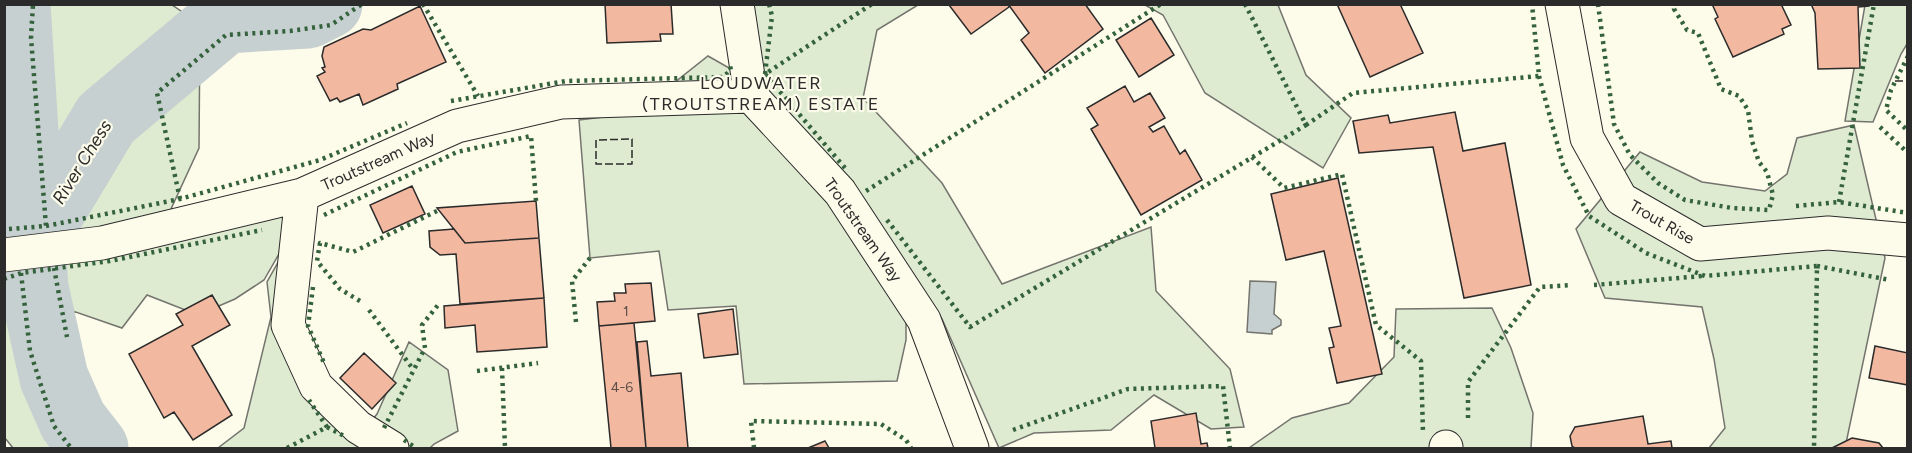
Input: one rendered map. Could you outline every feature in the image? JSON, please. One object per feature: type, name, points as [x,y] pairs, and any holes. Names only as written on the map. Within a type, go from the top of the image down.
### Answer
[{"type":"street","points":[[737,4],[751,96]]},
{"type":"street","name":"Trout Rise","points":[[1562,4],[1587,138],[1621,199],[1700,244],[1828,232],[1908,240]]},
{"type":"street","name":"Troutstream Way","points":[[4,255],[102,243],[302,195],[457,126],[561,102],[751,96],[840,192],[924,320],[972,448]]},
{"type":"street","name":"Troutstream Way","points":[[302,195],[288,325],[316,386],[358,427],[392,448]]},
{"type":"street","points":[[948,448],[952,396]]},
{"type":"green space","points":[[40,5],[172,5],[200,24],[199,148],[170,211],[60,236],[41,91]]},
{"type":"green space","points":[[751,5],[918,5],[877,30],[863,98],[942,183],[1002,284],[1151,227],[1156,291],[1230,369],[1244,427],[1211,429],[1154,395],[1111,430],[1034,433],[999,448],[942,319],[895,258],[906,318],[906,340],[897,381],[744,384],[736,306],[668,310],[659,251],[590,258],[579,120],[636,113],[708,56],[766,89]]},
{"type":"green space","points":[[1145,5],[1278,5],[1306,75],[1351,118],[1323,168],[1205,93],[1163,15]]},
{"type":"green space","points":[[1865,5],[1907,5],[1907,44],[1873,122],[1845,121]]},
{"type":"green space","points":[[1854,125],[1885,258],[1845,448],[1709,448],[1725,428],[1714,359],[1702,307],[1605,298],[1576,229],[1640,152],[1702,182],[1765,191],[1787,174],[1797,138]]},
{"type":"green space","points":[[283,212],[287,240],[264,280],[235,299],[198,315],[147,295],[122,328],[73,311],[86,406],[104,448],[13,448],[5,438],[5,252]]},
{"type":"green space","points":[[290,241],[281,327],[368,425],[377,414],[409,342],[448,370],[458,431],[430,448],[218,448],[244,428],[271,317],[267,282]]},
{"type":"green space","points":[[1492,308],[1511,348],[1533,413],[1531,448],[1249,448],[1292,418],[1349,403],[1394,357],[1396,309]]},
{"type":"shaded area","points":[[47,279],[87,422],[110,448],[78,448],[59,425],[36,355],[21,285]]},
{"type":"shaded area","points":[[1250,281],[1276,282],[1274,314],[1281,320],[1281,325],[1272,330],[1272,334],[1247,332]]},
{"type":"building","points":[[605,4],[671,4],[673,34],[660,34],[661,41],[607,43]]},
{"type":"building","points":[[1008,4],[1085,4],[1103,29],[1045,73],[1021,40],[1029,33]]},
{"type":"building","points":[[1008,4],[1009,7],[971,34],[949,5]]},
{"type":"building","points":[[1337,4],[1400,4],[1423,53],[1370,77]]},
{"type":"building","points":[[1712,4],[1781,4],[1791,25],[1782,29],[1784,34],[1733,57],[1715,19],[1718,17]]},
{"type":"building","points":[[1811,4],[1869,4],[1869,6],[1858,7],[1860,68],[1818,69],[1815,13]]},
{"type":"building","points":[[420,6],[446,62],[397,84],[398,89],[363,105],[359,94],[340,102],[337,98],[330,101],[317,76],[325,72],[322,68],[325,67],[322,56],[324,47],[363,29],[371,30]]},
{"type":"building","points":[[1151,18],[1174,55],[1139,77],[1116,40]]},
{"type":"building","points":[[1125,86],[1134,102],[1150,93],[1165,118],[1149,127],[1153,132],[1164,126],[1180,154],[1185,150],[1202,180],[1141,215],[1091,129],[1098,125],[1087,108]]},
{"type":"building","points":[[1455,112],[1463,151],[1505,143],[1531,285],[1464,298],[1433,147],[1359,153],[1353,121],[1388,115],[1390,123]]},
{"type":"building","points":[[1338,178],[1382,374],[1337,383],[1329,348],[1334,347],[1329,328],[1341,326],[1324,251],[1286,260],[1271,194]]},
{"type":"building","points":[[412,186],[425,214],[383,233],[370,205]]},
{"type":"building","points":[[536,201],[539,238],[465,243],[437,208]]},
{"type":"building","points":[[454,229],[465,243],[539,238],[544,298],[460,304],[456,254],[440,255],[430,247],[429,231]]},
{"type":"building","points":[[651,283],[655,321],[599,326],[597,302],[615,301],[614,293],[626,293],[625,284]]},
{"type":"building","points":[[212,295],[230,325],[192,346],[232,415],[193,440],[174,412],[164,418],[129,354],[183,325],[176,314]]},
{"type":"building","points":[[544,298],[547,347],[477,352],[475,325],[445,328],[444,306]]},
{"type":"building","points":[[733,309],[738,354],[704,358],[698,314]]},
{"type":"building","points":[[634,323],[646,448],[611,448],[599,326]]},
{"type":"building","points":[[647,341],[651,376],[681,373],[688,448],[646,448],[637,342]]},
{"type":"building","points":[[1875,346],[1908,353],[1908,385],[1869,378]]},
{"type":"building","points":[[364,353],[396,383],[372,409],[340,378]]},
{"type":"building","points":[[1196,413],[1201,444],[1207,443],[1208,448],[1155,448],[1151,421]]},
{"type":"building","points":[[1643,416],[1648,444],[1671,441],[1672,448],[1575,448],[1572,446],[1570,436],[1575,427]]},
{"type":"building","points":[[1852,438],[1879,443],[1883,448],[1832,448]]},
{"type":"building","points":[[825,441],[829,448],[808,448]]},
{"type":"waterway","name":"River Chess","points":[[16,4],[31,244]]},
{"type":"waterway","name":"River Chess","points":[[94,448],[73,421],[54,378],[34,288],[31,244],[106,119],[225,19],[308,14],[328,4]]},
{"type":"hedge","points":[[9,229],[46,226],[31,38],[33,4]]},
{"type":"hedge","points":[[180,199],[157,93],[226,35],[290,31],[331,25],[362,4]]},
{"type":"hedge","points":[[423,4],[478,96]]},
{"type":"hedge","points":[[765,74],[772,16],[769,4]]},
{"type":"hedge","points":[[845,168],[765,74],[872,4]]},
{"type":"hedge","points":[[866,191],[1161,4]]},
{"type":"hedge","points":[[887,220],[970,327],[1306,125],[1245,4]]},
{"type":"hedge","points":[[1306,125],[1353,93],[1539,76],[1532,4]]},
{"type":"hedge","points":[[1598,4],[1614,124],[1630,155],[1658,183],[1685,200],[1732,208],[1769,210],[1773,195],[1767,172],[1759,162],[1752,141],[1748,110],[1739,96],[1721,89],[1698,33],[1687,30],[1674,9],[1675,4]]},
{"type":"hedge","points":[[1839,202],[1874,4]]},
{"type":"hedge","points":[[1908,56],[1891,90],[1886,110],[1908,131]]},
{"type":"hedge","points":[[451,101],[566,81],[723,77],[731,70],[730,66]]},
{"type":"hedge","points":[[1539,76],[1563,165],[1589,216],[1646,253],[1705,276],[1817,266],[1814,448]]},
{"type":"hedge","points":[[46,226],[180,199],[320,160],[407,123]]},
{"type":"hedge","points":[[1880,127],[1908,153]]},
{"type":"hedge","points":[[324,215],[457,152],[531,136],[536,201]]},
{"type":"hedge","points":[[1252,157],[1284,188],[1342,174],[1376,325],[1421,361],[1423,433]]},
{"type":"hedge","points":[[1796,206],[1839,202],[1908,213]]},
{"type":"hedge","points":[[360,301],[340,289],[317,261],[320,243],[353,252],[439,210]]},
{"type":"hedge","points":[[4,279],[21,273],[110,261],[262,230]]},
{"type":"hedge","points":[[576,322],[572,281],[590,258]]},
{"type":"hedge","points":[[1817,266],[1890,280]]},
{"type":"hedge","points":[[54,268],[67,337]]},
{"type":"hedge","points":[[21,273],[30,351],[54,426],[71,448]]},
{"type":"hedge","points":[[1594,285],[1702,276]]},
{"type":"hedge","points":[[1468,418],[1468,382],[1540,287],[1572,285]]},
{"type":"hedge","points":[[313,287],[308,326],[324,363]]},
{"type":"hedge","points":[[384,428],[425,348],[422,325],[438,305]]},
{"type":"hedge","points":[[369,310],[413,369]]},
{"type":"hedge","points":[[477,371],[538,363]]},
{"type":"hedge","points":[[502,368],[505,448]]},
{"type":"hedge","points":[[1013,430],[1128,389],[1223,386],[1230,448]]},
{"type":"hedge","points":[[287,448],[327,427],[309,400]]},
{"type":"hedge","points":[[754,448],[751,421],[881,424],[906,440],[911,448]]},
{"type":"hedge","points":[[327,427],[346,437]]},
{"type":"hedge","points":[[404,440],[416,448]]},
{"type":"fence","points":[[1895,81],[1907,81]]},
{"type":"fence","points":[[632,139],[632,164],[596,164],[596,140],[632,139]]},
{"type":"district","name":"LOUDWATER (TROUTSTREAM) ESTATE","points":[[761,94]]}]
